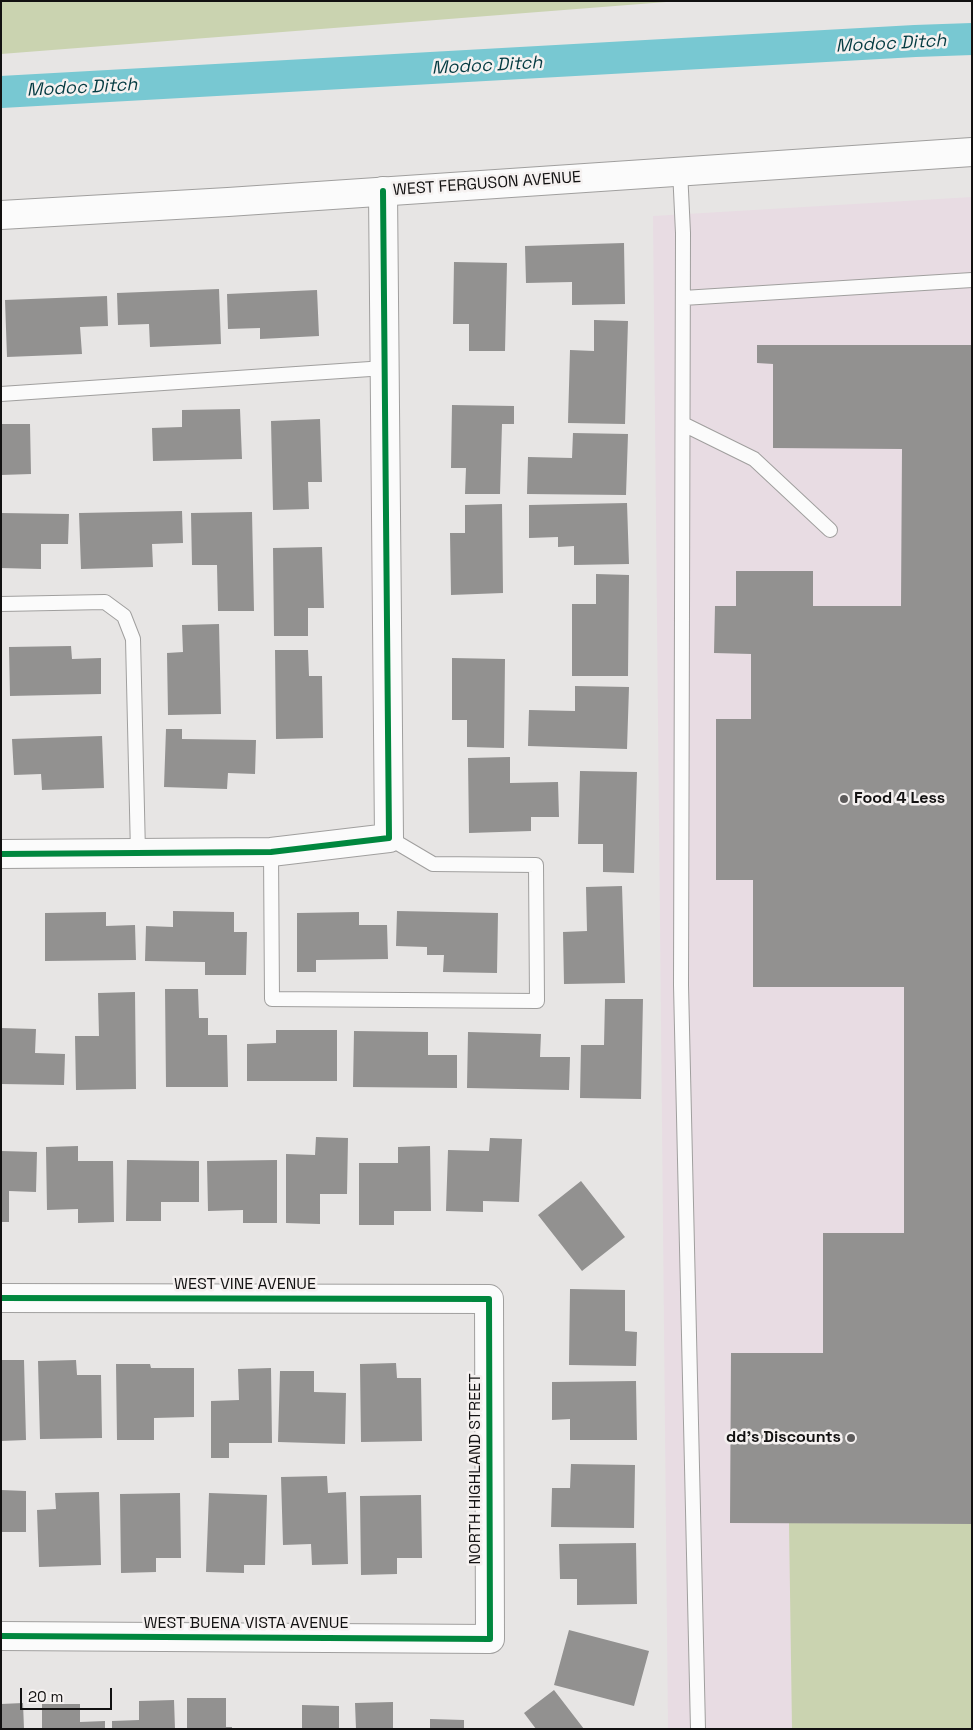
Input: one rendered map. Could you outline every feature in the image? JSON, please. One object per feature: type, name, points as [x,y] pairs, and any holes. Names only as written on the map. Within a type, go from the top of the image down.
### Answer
[{"type":"street","name":"WEST FERGUSON AVENUE","points":[[1,215],[972,152]]},
{"type":"street","points":[[1,854],[271,852],[389,838],[383,191]]},
{"type":"street","name":"WEST VINE AVENUE","points":[[1,1298],[489,1299]]},
{"type":"street","name":"NORTH HIGHLAND STREET","points":[[489,1299],[490,1640]]},
{"type":"street","name":"WEST BUENA VISTA AVENUE","points":[[1,1636],[490,1640]]},
{"type":"lane","points":[[680,170],[683,233],[681,986],[698,1729]]},
{"type":"lane","points":[[683,298],[972,280]]},
{"type":"lane","points":[[1,394],[384,368]]},
{"type":"lane","points":[[683,424],[754,459],[830,530]]},
{"type":"lane","points":[[1,604],[105,602],[124,616],[133,639],[138,853]]},
{"type":"lane","points":[[271,852],[272,999],[537,1001],[536,865],[433,864],[389,838]]},
{"type":"shaded area","points":[[972,197],[972,1729],[668,1729],[653,216]]},
{"type":"green space","points":[[1,1],[679,1],[1,54]]},
{"type":"green space","points":[[789,1523],[972,1524],[972,1729],[792,1729]]},
{"type":"building","points":[[624,243],[625,304],[572,305],[572,282],[526,283],[525,246]]},
{"type":"building","points":[[454,262],[507,263],[505,351],[469,351],[469,324],[453,324]]},
{"type":"building","points":[[219,289],[221,344],[150,347],[149,324],[118,325],[117,293]]},
{"type":"building","points":[[317,290],[319,336],[260,339],[260,328],[228,329],[227,294]]},
{"type":"building","points":[[107,296],[108,326],[80,327],[82,354],[7,357],[5,300]]},
{"type":"building","points":[[594,320],[628,321],[625,424],[568,423],[570,350],[594,351]]},
{"type":"building","points":[[757,345],[972,345],[972,1524],[730,1523],[731,1353],[823,1353],[823,1233],[904,1233],[904,987],[753,987],[753,880],[716,880],[716,719],[751,719],[751,654],[714,653],[715,606],[736,606],[736,571],[813,571],[813,606],[901,606],[902,449],[773,448],[773,364],[757,363]]},
{"type":"building","points":[[452,405],[514,406],[514,424],[502,424],[500,494],[465,494],[466,468],[451,468]]},
{"type":"building","points":[[240,409],[242,459],[153,461],[152,428],[182,427],[182,410]]},
{"type":"building","points":[[320,419],[322,482],[308,482],[309,509],[273,510],[271,421]]},
{"type":"building","points":[[1,424],[30,424],[31,474],[1,475]]},
{"type":"building","points":[[573,433],[628,434],[626,495],[527,494],[528,457],[572,458]]},
{"type":"building","points":[[627,503],[629,564],[574,565],[574,546],[558,547],[558,537],[529,538],[529,505]]},
{"type":"building","points":[[502,504],[503,593],[451,595],[450,533],[465,533],[465,505]]},
{"type":"building","points":[[182,511],[183,543],[152,544],[153,567],[81,569],[79,513]]},
{"type":"building","points":[[252,512],[254,611],[218,611],[217,565],[192,565],[191,513]]},
{"type":"building","points":[[1,513],[69,514],[68,544],[41,544],[41,569],[1,568]]},
{"type":"building","points":[[322,547],[324,608],[308,608],[308,636],[274,636],[273,548]]},
{"type":"building","points":[[596,574],[629,575],[628,676],[572,676],[572,604],[596,604]]},
{"type":"building","points":[[219,624],[221,714],[168,715],[167,653],[183,652],[182,625]]},
{"type":"building","points":[[71,646],[72,659],[101,658],[101,694],[10,696],[9,647]]},
{"type":"building","points":[[275,650],[308,650],[309,676],[322,676],[323,738],[276,739]]},
{"type":"building","points":[[452,658],[505,659],[504,748],[467,747],[467,720],[452,720]]},
{"type":"building","points":[[575,686],[629,687],[627,749],[528,746],[529,710],[575,711]]},
{"type":"building","points":[[166,729],[182,729],[182,739],[256,740],[255,774],[228,773],[227,789],[164,787]]},
{"type":"building","points":[[102,736],[104,788],[42,790],[41,774],[14,775],[12,739]]},
{"type":"building","points":[[510,757],[510,783],[558,782],[559,817],[531,817],[531,831],[469,833],[468,758]]},
{"type":"building","points":[[580,771],[637,772],[634,873],[603,872],[603,844],[578,844]]},
{"type":"building","points":[[622,886],[625,983],[564,984],[563,932],[587,931],[586,887]]},
{"type":"building","points":[[173,911],[234,912],[234,932],[247,932],[246,975],[205,975],[205,962],[145,961],[146,926],[173,927]]},
{"type":"building","points":[[397,911],[498,913],[497,973],[443,972],[444,955],[427,955],[427,947],[396,946]]},
{"type":"building","points":[[106,912],[106,926],[135,925],[136,960],[45,961],[45,913]]},
{"type":"building","points":[[359,912],[359,925],[387,925],[388,959],[316,960],[316,972],[297,972],[297,913]]},
{"type":"building","points":[[165,989],[198,989],[199,1018],[208,1018],[208,1035],[227,1035],[228,1087],[166,1087]]},
{"type":"building","points":[[135,992],[136,1089],[76,1090],[75,1036],[99,1036],[98,993]]},
{"type":"building","points":[[605,999],[643,999],[641,1099],[580,1098],[581,1045],[604,1045]]},
{"type":"building","points":[[1,1028],[36,1029],[35,1053],[65,1054],[64,1085],[1,1084]]},
{"type":"building","points":[[276,1030],[337,1030],[337,1081],[247,1081],[247,1044],[276,1043]]},
{"type":"building","points":[[354,1031],[428,1032],[428,1055],[457,1055],[457,1088],[353,1087]]},
{"type":"building","points":[[468,1032],[541,1034],[540,1057],[570,1057],[569,1090],[467,1088]]},
{"type":"building","points":[[316,1137],[348,1138],[347,1194],[320,1194],[320,1224],[286,1223],[286,1154],[315,1155]]},
{"type":"building","points":[[490,1138],[522,1139],[519,1202],[483,1201],[483,1212],[446,1211],[448,1150],[489,1151]]},
{"type":"building","points":[[78,1146],[78,1161],[113,1161],[114,1222],[78,1223],[78,1209],[47,1210],[46,1147]]},
{"type":"building","points":[[430,1146],[431,1211],[394,1211],[394,1225],[359,1225],[359,1163],[398,1163],[398,1147]]},
{"type":"building","points":[[1,1151],[37,1152],[36,1192],[9,1191],[9,1222],[1,1222]]},
{"type":"building","points":[[127,1160],[199,1161],[199,1202],[161,1202],[161,1221],[126,1221]]},
{"type":"building","points":[[277,1160],[277,1223],[243,1223],[243,1210],[208,1211],[207,1161]]},
{"type":"building","points":[[581,1181],[625,1237],[582,1271],[538,1215]]},
{"type":"building","points":[[570,1289],[625,1290],[625,1331],[637,1332],[636,1366],[569,1365]]},
{"type":"building","points":[[1,1360],[24,1360],[26,1440],[1,1441]]},
{"type":"building","points":[[76,1360],[77,1375],[101,1375],[102,1438],[40,1439],[38,1361]]},
{"type":"building","points":[[396,1363],[397,1378],[421,1378],[422,1441],[361,1442],[360,1364]]},
{"type":"building","points":[[116,1364],[150,1364],[151,1368],[194,1368],[194,1417],[154,1418],[154,1440],[117,1440]]},
{"type":"building","points":[[271,1368],[272,1443],[229,1443],[229,1458],[211,1458],[211,1401],[239,1400],[238,1369]]},
{"type":"building","points":[[280,1371],[314,1371],[314,1392],[346,1393],[345,1444],[278,1442]]},
{"type":"building","points":[[636,1381],[637,1440],[570,1440],[570,1419],[552,1420],[552,1382]]},
{"type":"building","points":[[571,1464],[635,1465],[634,1528],[551,1527],[552,1488],[570,1488]]},
{"type":"building","points":[[327,1476],[328,1493],[346,1492],[348,1564],[312,1565],[311,1544],[283,1545],[281,1477]]},
{"type":"building","points":[[1,1490],[26,1491],[26,1532],[1,1532]]},
{"type":"building","points":[[99,1492],[101,1565],[39,1567],[37,1510],[56,1509],[55,1493]]},
{"type":"building","points":[[180,1493],[181,1558],[156,1558],[156,1572],[121,1573],[120,1494]]},
{"type":"building","points":[[209,1493],[267,1495],[265,1565],[244,1565],[244,1573],[206,1572]]},
{"type":"building","points":[[421,1495],[422,1558],[397,1558],[397,1574],[361,1575],[360,1496]]},
{"type":"building","points":[[636,1543],[637,1604],[577,1605],[577,1579],[560,1579],[559,1544]]},
{"type":"building","points":[[569,1630],[649,1651],[634,1706],[554,1685]]},
{"type":"building","points":[[554,1690],[584,1729],[536,1729],[524,1713]]},
{"type":"building","points":[[187,1698],[226,1698],[226,1727],[232,1727],[232,1729],[187,1729]]},
{"type":"building","points":[[174,1700],[175,1729],[112,1729],[112,1721],[139,1720],[139,1701]]},
{"type":"building","points":[[393,1702],[393,1729],[356,1729],[355,1703]]},
{"type":"building","points":[[23,1703],[24,1729],[1,1729],[1,1704]]},
{"type":"building","points":[[42,1704],[80,1704],[80,1722],[105,1721],[105,1729],[42,1729]]},
{"type":"building","points":[[302,1705],[339,1706],[339,1729],[302,1729]]},
{"type":"building","points":[[430,1719],[464,1720],[464,1729],[430,1729]]},
{"type":"waterway","name":"Modoc Ditch","points":[[1,92],[972,39]]},
{"type":"cycle path","points":[[1,854],[271,852],[389,838],[383,191]]},
{"type":"cycle path","points":[[1,1298],[489,1299],[490,1639],[1,1636]]},
{"type":"place","name":"Food 4 Less","points":[[844,799]]},
{"type":"place","name":"dd's Discounts","points":[[851,1438]]}]
